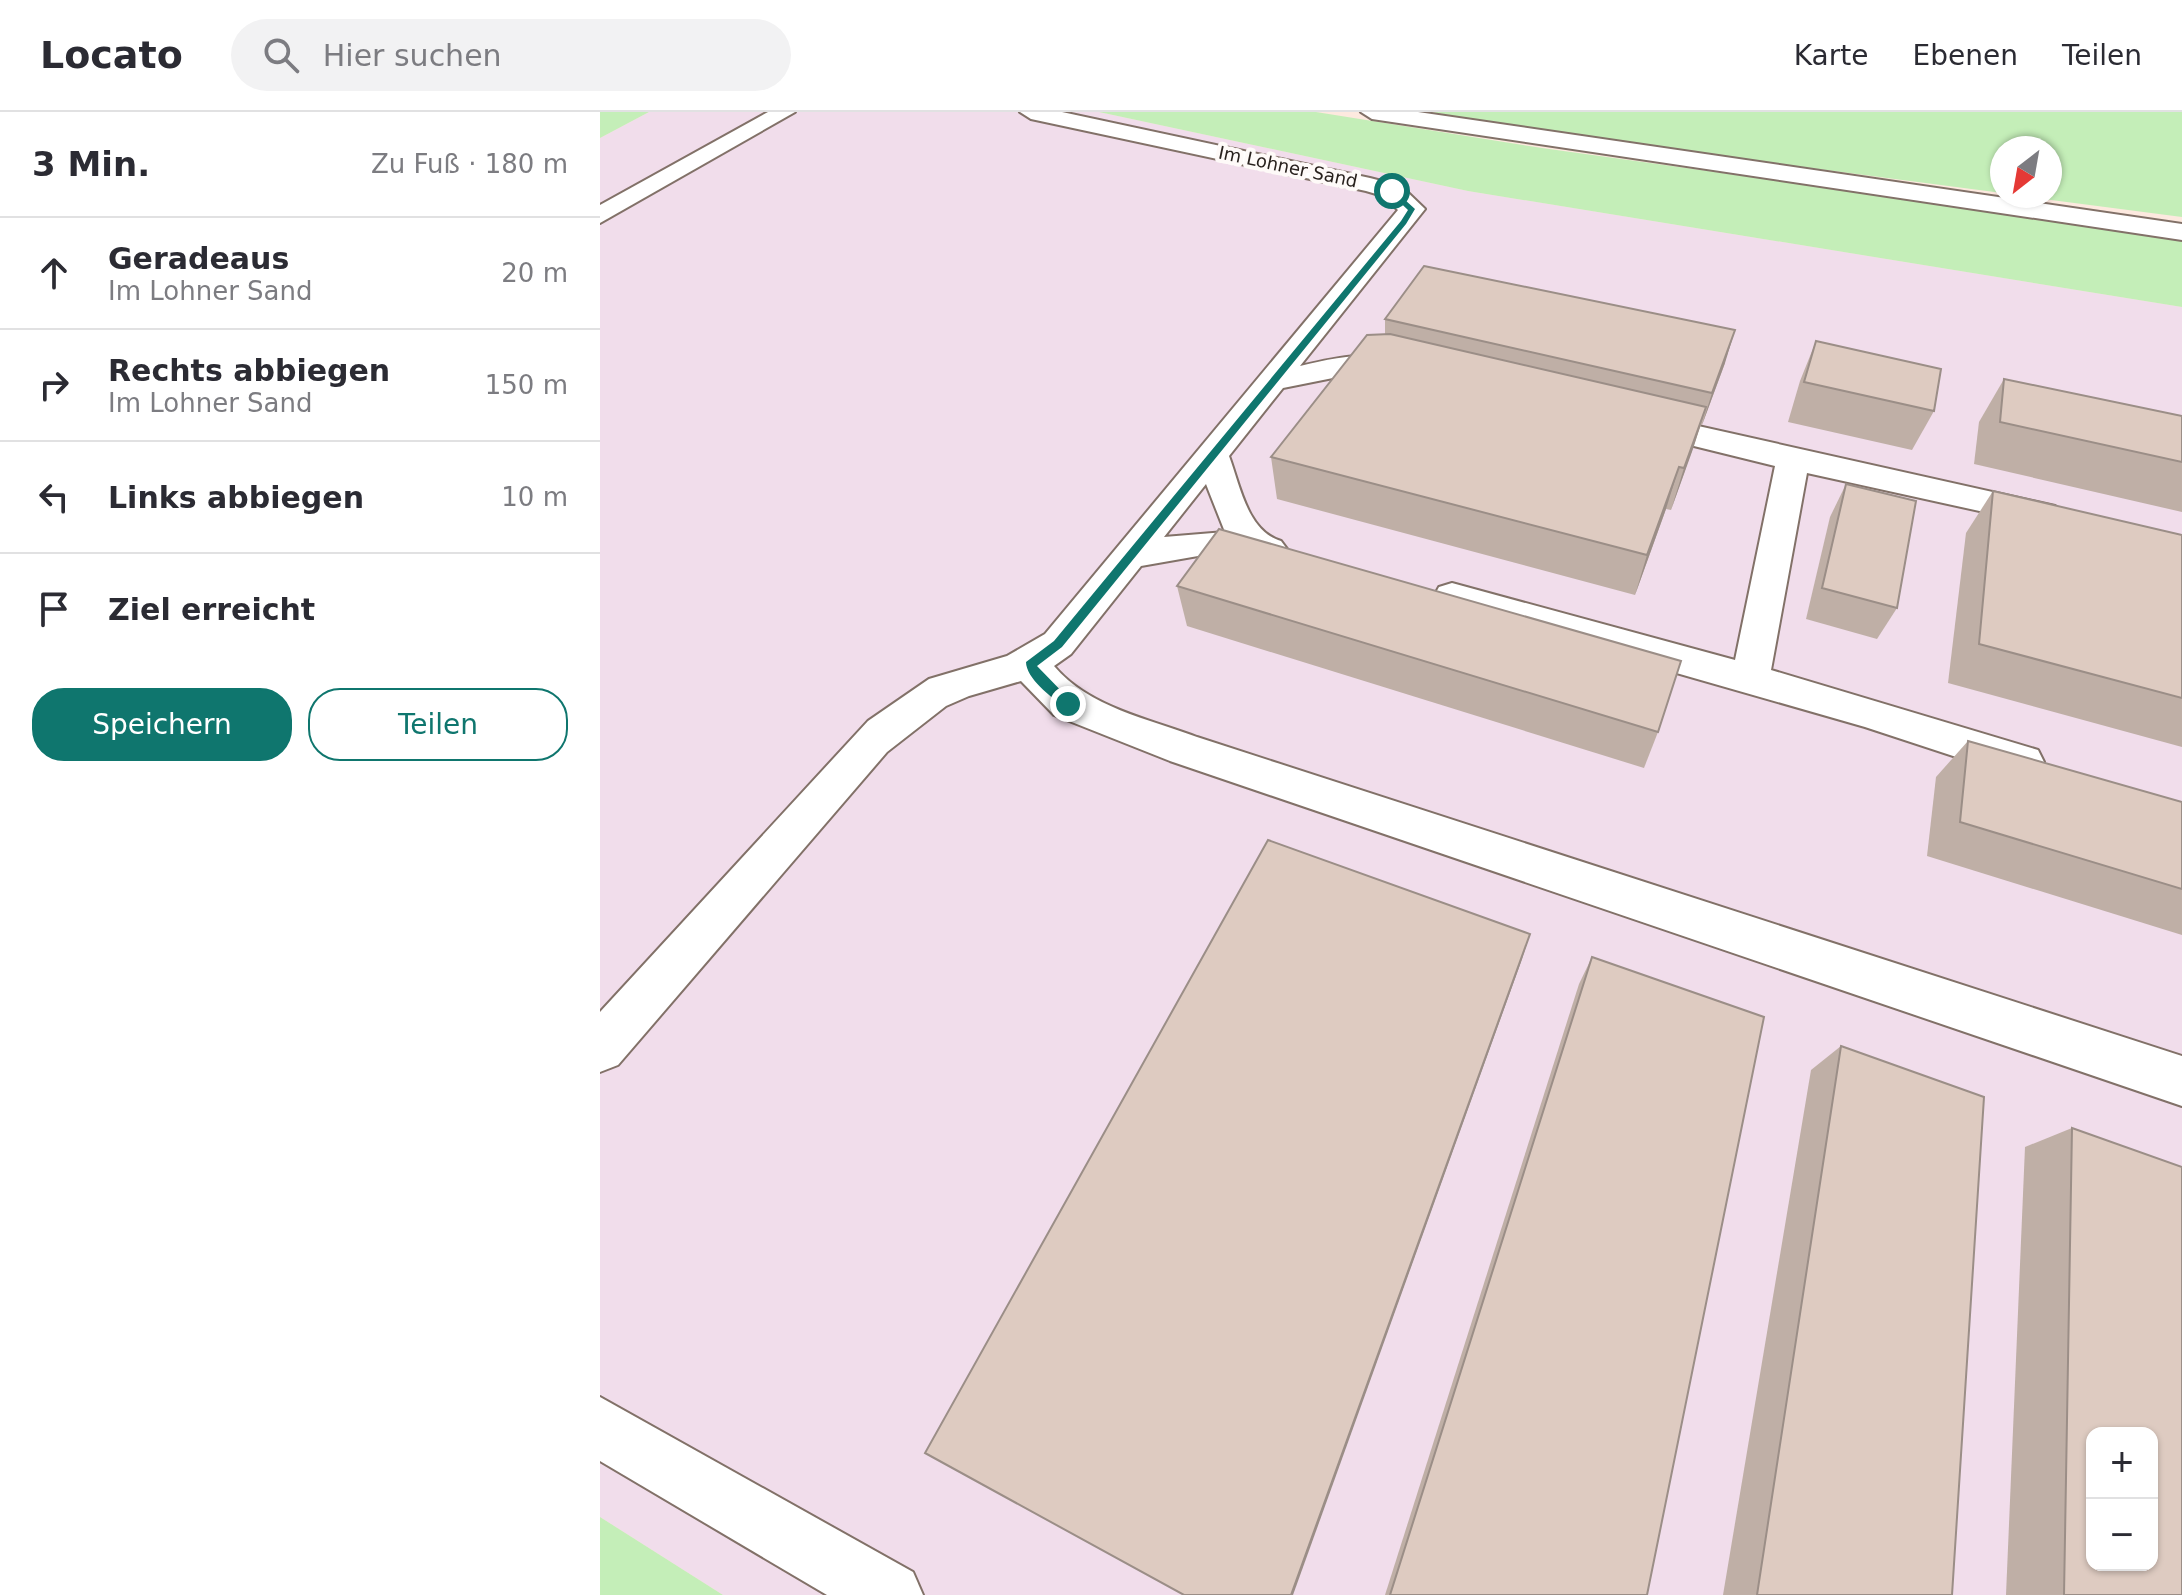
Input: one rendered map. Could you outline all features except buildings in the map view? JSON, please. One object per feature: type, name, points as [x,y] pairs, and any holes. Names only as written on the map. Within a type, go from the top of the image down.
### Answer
[{"type":"street","points":[[600,215],[784,112]]},
{"type":"street","name":"Im Lohner Sand","points":[[1031,112],[1370,185],[1404,199],[1412,209],[1128,557],[1044,655]]},
{"type":"street","points":[[1372,112],[2182,232]]},
{"type":"street","points":[[1271,382],[1372,364],[1428,372]]},
{"type":"street","points":[[1610,416],[1793,460],[2073,521]]},
{"type":"street","points":[[1212,453],[1237,523],[1258,547]]},
{"type":"street","points":[[1750,680],[1793,460]]},
{"type":"street","points":[[1128,557],[1187,543],[1234,542],[1300,556]]},
{"type":"street","points":[[1418,587],[1750,680],[2062,774]]},
{"type":"street","points":[[600,1048],[873,741],[930,697],[1044,655],[1050,689],[1068,704],[1184,749],[2182,1081]]},
{"type":"street","points":[[600,1427],[890,1595]]},
{"type":"shaded area","points":[[649,112],[1099,112],[1468,191],[2182,307],[2182,1595],[723,1595],[600,1517],[600,138]]},
{"type":"green space","points":[[600,112],[649,112],[600,138]]},
{"type":"green space","points":[[1099,112],[1316,112],[1542,148],[2182,237],[2182,307],[1468,191]]},
{"type":"green space","points":[[1431,112],[2182,112],[2182,217],[2062,201],[2062,136],[1990,136],[1990,191],[1628,144]]},
{"type":"green space","points":[[600,1517],[723,1595],[600,1595]]},
{"type":"route","points":[[1068,704],[1050,689],[1030,665],[1058,644],[1404,222],[1412,209],[1392,191]]}]
